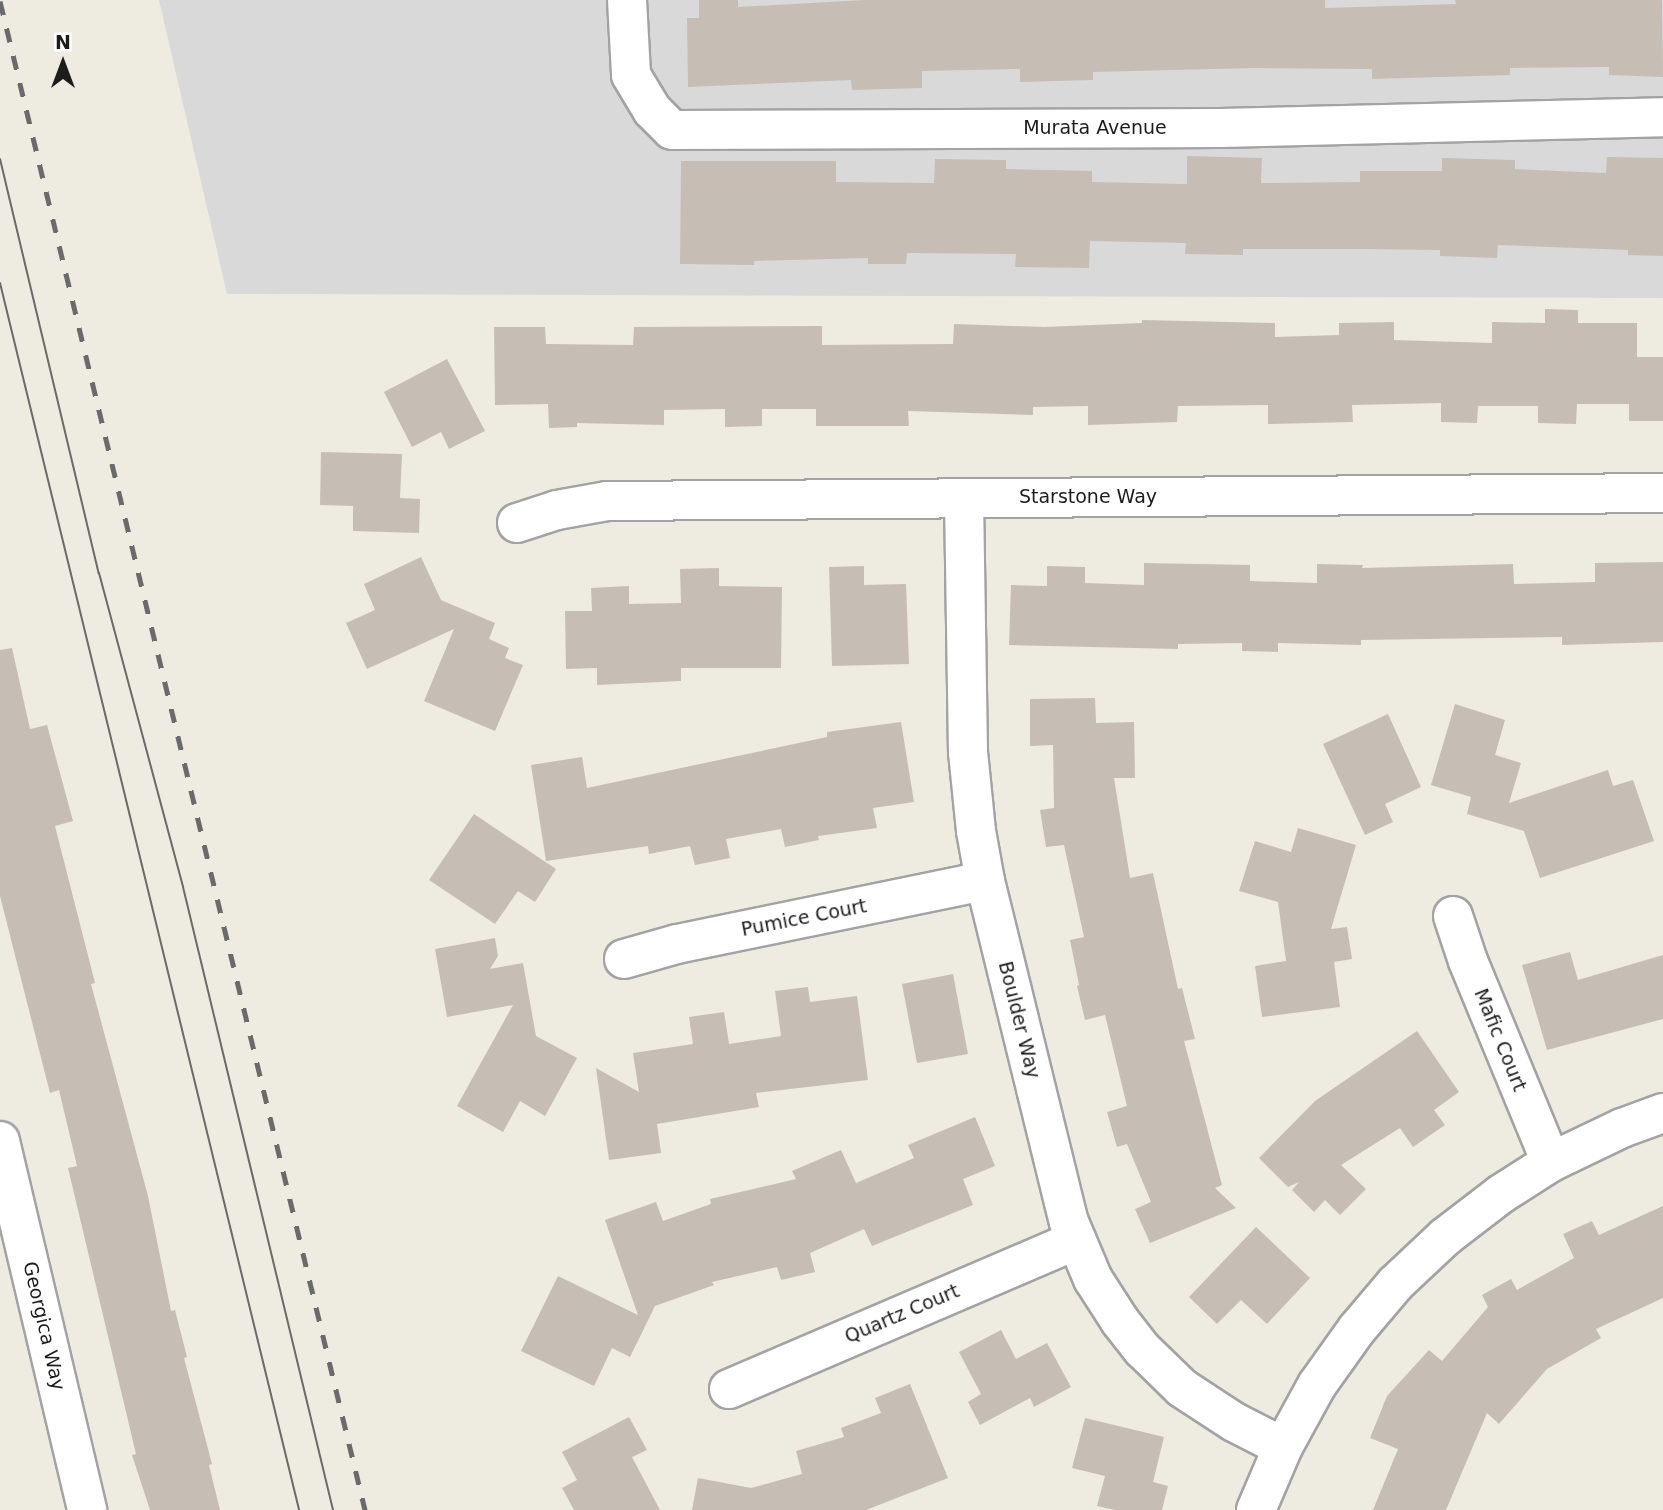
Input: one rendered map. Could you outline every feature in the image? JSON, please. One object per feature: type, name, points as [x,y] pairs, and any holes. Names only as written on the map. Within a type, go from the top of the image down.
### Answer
[{"type":"street","name":"Murata Avenue","points":[[627,0],[631,75],[652,110],[672,130],[1221,128],[1663,117]]},
{"type":"street","name":"Starstone Way","points":[[517,523],[557,510],[607,501],[1663,493]]},
{"type":"street","name":"Boulder Way","points":[[964,498],[968,752],[985,881],[1076,1240],[1093,1279],[1143,1350],[1182,1388],[1234,1422],[1283,1447]]},
{"type":"street","name":"Pumice Court","points":[[624,960],[677,944],[985,881]]},
{"type":"street","name":"Mafic Court","points":[[1453,916],[1468,961],[1551,1162]]},
{"type":"street","points":[[1256,1510],[1283,1447],[1317,1385],[1357,1329],[1395,1284],[1445,1237],[1501,1194],[1551,1162],[1622,1128],[1663,1113]]},
{"type":"street","name":"Georgica Way","points":[[0,1141],[87,1510]]},
{"type":"street","name":"Quartz Court","points":[[729,1389],[1076,1240]]},
{"type":"shaded area","points":[[159,0],[1663,0],[1663,298],[227,294]]},
{"type":"building","points":[[699,0],[738,0],[738,7],[865,0],[1325,0],[1325,8],[1456,4],[1455,0],[1662,0],[1663,77],[1609,75],[1609,67],[1510,68],[1510,75],[1372,79],[1372,69],[1255,68],[1093,72],[1093,80],[1020,82],[1020,69],[922,71],[922,88],[852,90],[851,80],[688,87],[687,18],[699,18]]},
{"type":"building","points":[[1187,156],[1262,158],[1261,183],[1360,182],[1360,171],[1442,171],[1442,158],[1515,160],[1515,169],[1606,173],[1607,157],[1663,158],[1663,256],[1628,255],[1628,250],[1498,245],[1497,258],[1440,256],[1440,250],[1243,249],[1243,255],[1185,254],[1186,243],[1090,241],[1089,268],[1015,267],[1016,254],[907,253],[906,264],[868,264],[868,258],[754,261],[754,265],[680,264],[681,161],[836,161],[836,182],[934,183],[935,159],[1006,160],[1006,169],[1092,171],[1092,182],[1187,184]]},
{"type":"building","points":[[1545,309],[1578,310],[1578,323],[1637,323],[1637,357],[1663,357],[1663,421],[1629,421],[1629,404],[1577,404],[1576,424],[1538,423],[1538,406],[1478,406],[1477,423],[1441,422],[1441,403],[1352,405],[1353,422],[1268,424],[1268,405],[1178,406],[1177,422],[1088,425],[1088,406],[1033,407],[1033,415],[908,411],[909,426],[816,426],[816,409],[762,409],[762,426],[725,427],[725,409],[664,410],[664,425],[577,423],[577,427],[549,428],[548,404],[495,405],[494,327],[545,327],[546,344],[633,345],[634,327],[822,326],[822,345],[953,344],[954,324],[1044,327],[1142,323],[1142,320],[1275,323],[1275,337],[1339,335],[1339,323],[1394,322],[1394,340],[1492,343],[1492,322],[1545,323]]},
{"type":"building","points":[[447,359],[485,431],[449,449],[441,432],[412,447],[384,392]]},
{"type":"building","points":[[321,452],[402,454],[400,498],[420,499],[419,533],[353,531],[353,506],[320,505]]},
{"type":"building","points":[[421,557],[441,600],[495,623],[489,639],[509,648],[505,658],[523,665],[495,731],[424,701],[454,629],[367,669],[346,623],[375,610],[364,584]]},
{"type":"building","points":[[1663,562],[1663,642],[1562,645],[1562,637],[1361,640],[1361,645],[1278,643],[1278,652],[1242,651],[1242,643],[1178,644],[1178,649],[1009,645],[1011,585],[1047,586],[1047,566],[1085,567],[1085,583],[1144,585],[1144,563],[1250,565],[1250,581],[1317,583],[1317,564],[1363,565],[1362,568],[1513,564],[1514,584],[1595,582],[1595,563]]},
{"type":"building","points":[[864,566],[864,585],[906,584],[909,664],[832,666],[829,567]]},
{"type":"building","points":[[719,568],[719,586],[782,587],[781,668],[681,668],[681,681],[597,685],[597,668],[566,669],[565,611],[592,611],[591,588],[629,586],[629,604],[681,603],[680,569]]},
{"type":"building","points":[[12,648],[30,729],[47,725],[73,821],[55,826],[95,983],[91,984],[148,1196],[171,1311],[175,1310],[187,1357],[184,1358],[212,1464],[209,1465],[220,1510],[150,1510],[132,1455],[136,1454],[68,1168],[77,1166],[59,1090],[50,1093],[0,896],[0,650]]},
{"type":"building","points":[[1095,698],[1096,723],[1134,722],[1135,778],[1114,778],[1130,878],[1153,873],[1178,989],[1182,988],[1195,1039],[1184,1041],[1222,1185],[1215,1188],[1236,1208],[1150,1243],[1135,1209],[1151,1202],[1127,1144],[1117,1147],[1107,1112],[1127,1106],[1105,1015],[1085,1020],[1077,986],[1079,985],[1070,940],[1084,937],[1064,845],[1046,847],[1040,810],[1054,808],[1053,745],[1030,746],[1030,699]]},
{"type":"building","points":[[1455,704],[1505,720],[1495,755],[1521,763],[1509,803],[1608,770],[1613,786],[1633,780],[1654,841],[1540,878],[1524,831],[1467,814],[1471,797],[1431,785]]},
{"type":"building","points":[[1388,714],[1421,787],[1385,804],[1393,822],[1365,835],[1323,744]]},
{"type":"building","points":[[901,722],[914,802],[873,808],[877,828],[818,836],[819,840],[785,847],[781,829],[726,839],[730,858],[695,865],[690,846],[649,854],[648,846],[546,861],[531,765],[582,757],[587,788],[827,737],[827,732]]},
{"type":"building","points":[[474,814],[556,869],[535,902],[518,891],[495,924],[429,880]]},
{"type":"building","points":[[1298,828],[1356,845],[1331,929],[1347,927],[1352,959],[1334,962],[1340,1007],[1262,1017],[1255,966],[1286,961],[1278,902],[1239,891],[1255,841],[1291,852]]},
{"type":"building","points":[[495,938],[498,956],[490,969],[523,963],[536,1036],[577,1058],[545,1116],[520,1101],[503,1132],[457,1106],[513,1005],[447,1017],[435,949]]},
{"type":"building","points":[[1570,952],[1578,980],[1663,955],[1663,1019],[1547,1050],[1522,965]]},
{"type":"building","points":[[953,974],[968,1054],[917,1063],[902,984]]},
{"type":"building","points":[[808,987],[810,1002],[857,996],[868,1080],[756,1093],[759,1107],[657,1124],[661,1153],[609,1160],[596,1068],[639,1092],[633,1053],[693,1044],[689,1017],[724,1012],[729,1044],[781,1036],[775,991]]},
{"type":"building","points":[[1417,1031],[1459,1092],[1434,1110],[1445,1125],[1413,1147],[1400,1128],[1341,1165],[1366,1189],[1340,1215],[1325,1200],[1314,1212],[1292,1190],[1299,1182],[1288,1187],[1259,1158],[1315,1101]]},
{"type":"building","points":[[975,1117],[995,1166],[963,1179],[973,1205],[872,1246],[864,1229],[810,1253],[815,1272],[781,1280],[777,1267],[712,1282],[714,1285],[655,1306],[630,1357],[612,1348],[594,1386],[521,1351],[558,1276],[638,1315],[605,1220],[656,1202],[663,1221],[711,1204],[710,1199],[796,1179],[792,1171],[841,1150],[856,1183],[914,1158],[908,1145]]},
{"type":"building","points":[[1663,1206],[1663,1298],[1596,1329],[1601,1338],[1547,1369],[1499,1424],[1487,1413],[1446,1510],[1373,1510],[1398,1449],[1370,1438],[1387,1396],[1429,1350],[1442,1361],[1488,1307],[1482,1295],[1511,1279],[1517,1290],[1574,1258],[1563,1234],[1592,1221],[1599,1235]]},
{"type":"building","points":[[1256,1227],[1310,1278],[1267,1324],[1241,1300],[1217,1324],[1189,1297]]},
{"type":"building","points":[[1001,1330],[1016,1359],[1047,1343],[1071,1387],[1034,1407],[1030,1398],[980,1425],[968,1402],[981,1394],[959,1352]]},
{"type":"building","points":[[910,1384],[948,1478],[866,1510],[692,1510],[698,1478],[751,1488],[802,1474],[796,1451],[844,1437],[841,1428],[881,1413],[875,1398]]},
{"type":"building","points":[[629,1417],[647,1450],[632,1457],[660,1510],[574,1510],[562,1488],[577,1480],[562,1452]]},
{"type":"building","points":[[1085,1418],[1164,1437],[1153,1482],[1168,1486],[1162,1510],[1115,1510],[1097,1506],[1105,1476],[1072,1468]]},
{"type":"tram line","points":[[0,159],[99,573],[183,887],[333,1510]]},
{"type":"tram line","points":[[0,283],[299,1510]]},
{"type":"railway","points":[[0,1],[365,1510]]}]
